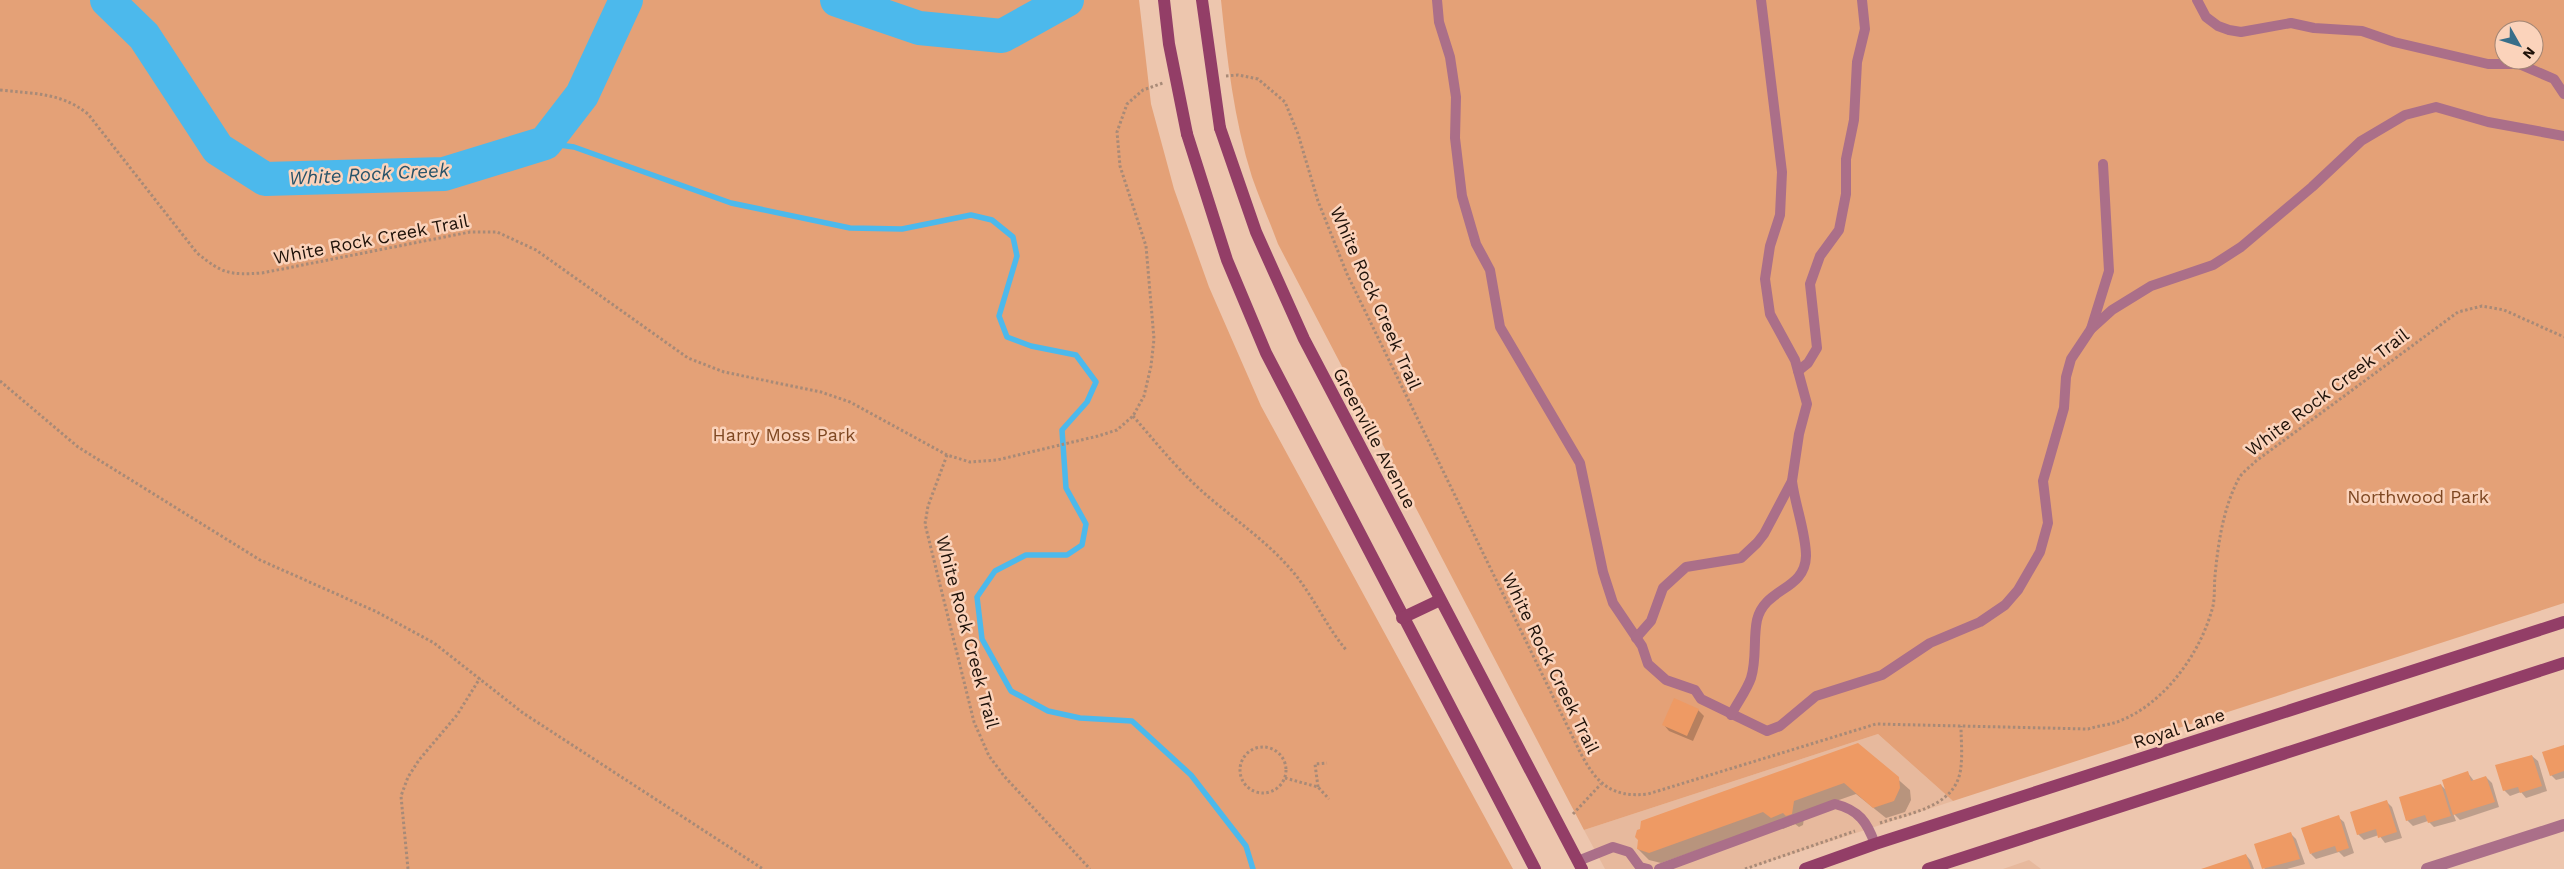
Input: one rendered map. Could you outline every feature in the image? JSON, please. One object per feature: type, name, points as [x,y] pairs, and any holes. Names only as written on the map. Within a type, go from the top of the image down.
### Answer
[{"type":"main road","points":[[1164,0],[1168,44],[1187,134],[1227,260],[1249,316],[1402,618],[1535,869]]},
{"type":"main road","name":"Greenville Avenue","points":[[1202,0],[1220,128],[1256,232],[1279,286],[1304,339],[1580,865]]},
{"type":"main road","points":[[1402,618],[1440,600]]},
{"type":"main road","name":"Royal Lane","points":[[1805,869],[1875,844],[2564,622]]},
{"type":"main road","points":[[1928,869],[2564,663]]},
{"type":"street","points":[[2427,869],[2564,825]]},
{"type":"lane","points":[[1437,0],[1439,22],[1450,57],[1456,98],[1455,138],[1462,196],[1476,244],[1490,270],[1500,327],[1580,464],[1603,572],[1613,603],[1636,638],[1648,664],[1666,680],[1695,690],[1701,699],[1731,715],[1768,731],[1780,726],[1816,696],[1882,674],[1930,643],[1980,622],[2005,605],[2018,590],[2040,552],[2048,523],[2043,481],[2064,408],[2066,377],[2071,359],[2091,329],[2112,310],[2151,286],[2213,265],[2241,247],[2312,187],[2361,142],[2405,115],[2436,107],[2488,122],[2564,136]]},
{"type":"lane","points":[[1731,715],[1751,678],[1756,651],[1757,620],[1764,602],[1795,582],[1802,573],[1806,558],[1792,481],[1799,434],[1807,404],[1795,360],[1770,314],[1765,279],[1770,246],[1780,215],[1782,172],[1761,0]]},
{"type":"lane","points":[[1798,371],[1808,363],[1817,348],[1810,284],[1820,256],[1839,230],[1846,194],[1846,158],[1854,120],[1857,62],[1865,29],[1862,0]]},
{"type":"lane","points":[[2197,0],[2206,17],[2218,26],[2229,30],[2241,32],[2291,22],[2314,28],[2362,31],[2394,42],[2488,64],[2519,64],[2554,79],[2564,94]]},
{"type":"lane","points":[[2091,329],[2109,271],[2103,164]]},
{"type":"lane","points":[[1636,638],[1651,621],[1663,588],[1686,567],[1741,558],[1757,542],[1792,481]]},
{"type":"lane","points":[[1659,869],[1835,804],[1851,808],[1869,827],[1875,844]]},
{"type":"lane","points":[[1580,865],[1613,847],[1629,852],[1640,866],[1648,869]]},
{"type":"path","name":"White Rock Creek Trail","points":[[1219,77],[1238,75],[1258,78],[1285,102],[1298,134],[1318,201],[1351,283],[1580,754],[1601,784],[1636,796],[1648,794],[1876,724],[2088,728],[2117,722],[2140,711],[2159,697],[2182,669],[2204,632],[2214,605],[2218,546],[2228,505],[2238,478],[2256,461],[2458,312],[2482,306],[2504,310],[2564,337]]},
{"type":"path","name":"White Rock Creek Trail","points":[[0,90],[54,96],[74,103],[88,114],[197,253],[218,270],[238,274],[262,273],[470,232],[498,232],[536,250],[688,358],[724,372],[821,392],[850,402],[947,455],[970,462],[997,460],[1117,430],[1133,416],[1144,396],[1151,366],[1154,339],[1146,246],[1120,166],[1117,132],[1127,104],[1143,90],[1165,83]]},
{"type":"path","points":[[0,381],[78,447],[260,560],[377,612],[434,643],[523,713],[763,869]]},
{"type":"path","points":[[1133,416],[1191,481],[1288,565],[1307,590],[1328,626],[1347,651]]},
{"type":"path","name":"White Rock Creek Trail","points":[[947,455],[928,506],[925,524],[974,722],[989,756],[1004,776],[1090,869]]},
{"type":"path","points":[[408,869],[401,796],[419,760],[458,715],[480,678]]},
{"type":"path","points":[[1744,869],[1938,803],[1950,794],[1960,771],[1961,726]]},
{"type":"path","points":[[1260,748],[1269,748],[1278,752],[1284,760],[1286,768],[1285,778],[1280,787],[1272,792],[1262,794],[1253,791],[1246,785],[1241,776],[1244,758],[1251,751],[1260,748]]},
{"type":"path","points":[[1318,787],[1316,764],[1327,763]]},
{"type":"path","points":[[1285,778],[1318,787],[1329,799]]},
{"type":"path","points":[[1573,814],[1601,784]]},
{"type":"shaded area","points":[[1878,734],[1953,801],[1747,869],[1605,869],[1584,830]]},
{"type":"shaded area","points":[[2029,860],[2041,869],[2003,869]]},
{"type":"green space","name":"Harry Moss Park","points":[[0,0],[1139,0],[1151,104],[1174,189],[1209,287],[1261,406],[1513,869],[0,869]]},
{"type":"green space","name":"Northwood Park","points":[[1221,0],[2564,0],[2564,603],[1953,801],[1878,734],[1584,830],[1278,244],[1255,186],[1240,134]]},
{"type":"building","points":[[1674,698],[1699,709],[1687,736],[1662,725]]},
{"type":"building","points":[[1858,743],[1899,777],[1900,788],[1894,801],[1873,808],[1844,783],[1794,801],[1792,814],[1786,816],[1783,813],[1771,818],[1763,812],[1649,853],[1637,849],[1638,840],[1635,837],[1637,830],[1640,829],[1641,821]]},
{"type":"building","points":[[2564,745],[2564,771],[2550,776],[2542,752]]},
{"type":"building","points":[[2532,755],[2542,786],[2520,793],[2518,787],[2503,791],[2495,765]]},
{"type":"building","points":[[2468,771],[2471,781],[2486,776],[2495,802],[2453,815],[2442,780]]},
{"type":"building","points":[[2441,784],[2451,816],[2428,823],[2425,815],[2406,821],[2399,797]]},
{"type":"building","points":[[2387,800],[2397,832],[2378,838],[2376,829],[2357,835],[2350,812]]},
{"type":"building","points":[[2339,815],[2349,848],[2337,852],[2335,846],[2310,854],[2301,828]]},
{"type":"building","points":[[2291,832],[2300,859],[2262,869],[2254,844]]},
{"type":"building","points":[[2246,854],[2251,869],[2201,869]]},
{"type":"waterway","name":"White Rock Creek","points":[[107,0],[144,36],[218,149],[265,179],[444,174],[545,143],[582,95],[626,0]]},
{"type":"waterway","name":"White Rock Creek","points":[[837,0],[919,28],[1002,36],[1067,0]]},
{"type":"waterway","points":[[545,143],[574,147],[731,203],[850,228],[902,229],[971,215],[992,220],[1013,237],[1017,256],[999,316],[1007,337],[1031,346],[1076,355],[1096,382],[1087,402],[1062,430],[1066,488],[1086,524],[1082,545],[1067,555],[1026,555],[995,571],[977,597],[982,639],[1011,691],[1048,711],[1080,718],[1132,721],[1191,775],[1246,846],[1253,869]]}]
